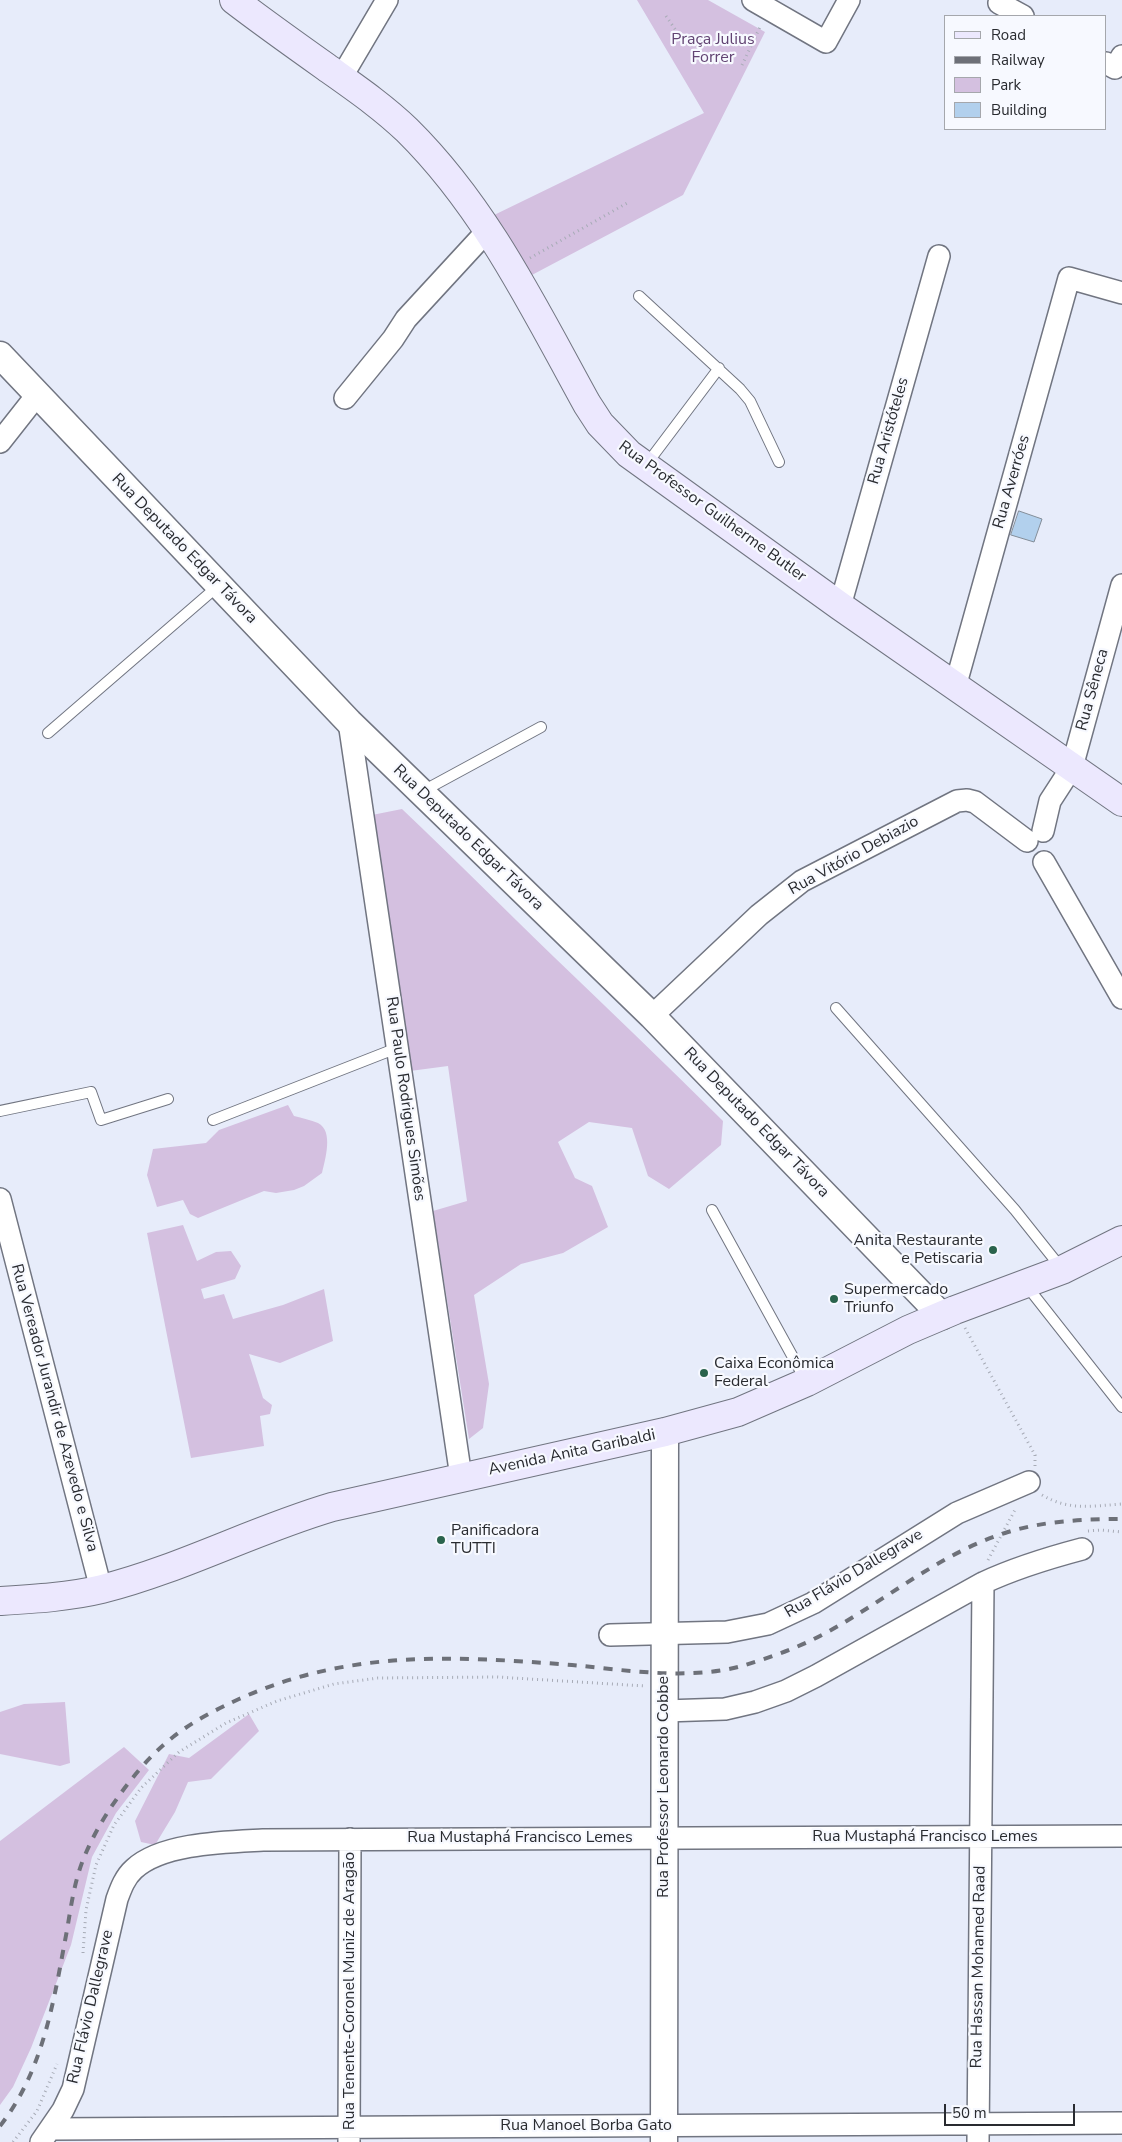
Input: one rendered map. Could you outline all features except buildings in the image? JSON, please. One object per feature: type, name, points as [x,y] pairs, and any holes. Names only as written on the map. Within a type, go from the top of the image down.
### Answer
[{"type":"main road","name":"Rua Professor Guilherme Butler","points":[[235,0],[387,112],[428,152],[488,230],[512,268],[586,404],[613,439],[645,467],[955,687],[1122,802]]},
{"type":"main road","name":"Avenida Anita Garibaldi","points":[[0,1602],[55,1597],[101,1589],[171,1568],[305,1515],[462,1477],[665,1432],[738,1412],[807,1382],[882,1343],[948,1313],[1062,1270],[1122,1240]]},
{"type":"street","points":[[341,78],[387,0]]},
{"type":"street","points":[[760,4],[826,42],[849,0]]},
{"type":"street","points":[[1000,1],[1021,15]]},
{"type":"street","points":[[345,398],[393,340],[406,319],[488,230]]},
{"type":"street","name":"Rua Aristóteles","points":[[840,606],[939,256]]},
{"type":"street","name":"Rua Averróes","points":[[955,687],[1069,278],[1122,293]]},
{"type":"street","name":"Rua Deputado Edgar Távora","points":[[0,355],[349,722],[420,793],[652,1016],[948,1313]]},
{"type":"street","points":[[0,442],[37,395]]},
{"type":"street","name":"Rua Sêneca","points":[[1035,836],[1050,801],[1072,767],[1122,584]]},
{"type":"street","name":"Rua Paulo Rodrigues Simões","points":[[349,722],[462,1477]]},
{"type":"street","name":"Rua Vitório Debiazio","points":[[652,1016],[759,915],[802,881],[957,801],[967,800],[975,802],[1035,836]]},
{"type":"street","points":[[1035,836],[1036,861],[1044,862],[1122,998]]},
{"type":"street","name":"Rua Vereador Jurandir de Azevedo e Silva","points":[[0,1199],[101,1589]]},
{"type":"street","name":"Rua Professor Leonardo Cobbe","points":[[664,2134],[665,1432]]},
{"type":"street","name":"Rua Flávio Dallegrave","points":[[610,1635],[727,1632],[768,1624],[813,1603],[957,1513],[1029,1482]]},
{"type":"street","points":[[665,1711],[726,1709],[755,1702],[786,1691],[983,1583],[1032,1562],[1082,1549]]},
{"type":"street","name":"Rua Hassan Mohamed Raad","points":[[978,2133],[983,1583]]},
{"type":"street","name":"Rua Mustaphá Francisco Lemes","points":[[134,1869],[161,1854],[223,1842],[272,1840],[1122,1836]]},
{"type":"street","name":"Rua Tenente-Coronel Muniz de Aragão","points":[[349,2135],[350,1839]]},
{"type":"street","name":"Rua Flávio Dallegrave","points":[[46,2136],[63,2110],[73,2089],[116,1899],[124,1881],[134,1869]]},
{"type":"street","name":"Rua Manoel Borba Gato","points":[[46,2136],[978,2133],[1122,2123]]},
{"type":"lane","points":[[639,296],[719,368],[750,401],[780,462]]},
{"type":"lane","points":[[645,467],[719,368]]},
{"type":"lane","points":[[48,734],[219,586]]},
{"type":"lane","points":[[420,793],[541,727]]},
{"type":"lane","points":[[836,1008],[1014,1210],[1062,1270]]},
{"type":"lane","points":[[213,1120],[397,1048]]},
{"type":"lane","points":[[0,1111],[91,1092],[101,1120],[168,1099]]},
{"type":"lane","points":[[712,1210],[807,1382]]},
{"type":"lane","points":[[1026,1284],[1122,1407]]},
{"type":"path","points":[[742,65],[760,4]]},
{"type":"path","points":[[666,16],[684,42]]},
{"type":"path","points":[[512,268],[629,202]]},
{"type":"path","points":[[948,1313],[1035,1455],[1035,1466],[1029,1482],[1004,1533],[988,1560],[983,1583]]},
{"type":"path","points":[[1029,1482],[1041,1494],[1056,1503],[1080,1507],[1122,1504]]},
{"type":"path","points":[[83,1955],[86,1910],[96,1865],[114,1825],[141,1788],[179,1752],[226,1723],[277,1701],[334,1684],[378,1678],[497,1677],[649,1687]]},
{"type":"path","points":[[13,2142],[38,2110],[58,2060]]},
{"type":"green space","name":"Praça Julius Forrer","points":[[637,0],[708,0],[765,32],[683,195],[530,276],[492,216],[704,113]]},
{"type":"green space","points":[[402,809],[723,1121],[721,1145],[669,1189],[648,1176],[632,1128],[589,1122],[558,1142],[575,1178],[592,1186],[608,1227],[563,1253],[521,1264],[474,1295],[489,1384],[483,1428],[469,1439],[433,1211],[467,1201],[448,1066],[410,1071],[372,815]]},
{"type":"green space","points":[[288,1105],[294,1116],[318,1123],[326,1132],[327,1146],[322,1173],[304,1186],[294,1190],[276,1193],[264,1191],[198,1218],[190,1214],[183,1200],[157,1207],[147,1175],[153,1149],[206,1143],[219,1130]]},
{"type":"green space","points":[[183,1225],[197,1261],[216,1252],[231,1251],[241,1266],[235,1279],[201,1289],[204,1299],[224,1294],[233,1319],[283,1305],[324,1289],[333,1341],[280,1363],[249,1354],[263,1398],[272,1405],[270,1414],[260,1416],[264,1446],[191,1458],[147,1233]]},
{"type":"green space","points":[[65,1702],[70,1763],[60,1766],[0,1754],[0,1712],[24,1704]]},
{"type":"green space","points":[[249,1714],[259,1731],[211,1779],[188,1782],[175,1812],[155,1845],[141,1842],[135,1821],[169,1754],[189,1758]]},
{"type":"green space","points":[[124,1747],[149,1770],[116,1813],[92,1857],[71,1945],[31,2048],[13,2087],[0,2105],[0,1841]]},
{"type":"railway","points":[[0,2126],[15,2104],[37,2058],[52,2008],[75,1886],[83,1860],[94,1836],[123,1790],[151,1757],[174,1736],[210,1713],[280,1683],[321,1671],[403,1660],[486,1659],[655,1673],[697,1673],[738,1667],[776,1655],[812,1640],[837,1627],[932,1567],[982,1542],[1008,1532],[1036,1525],[1079,1520],[1122,1519]]},
{"type":"place","name":"Anita Restaurante e Petiscaria","points":[[993,1250]]},
{"type":"place","name":"Supermercado Triunfo","points":[[834,1299]]},
{"type":"place","name":"Caixa Econômica Federal","points":[[704,1373]]},
{"type":"place","name":"Panificadora TUTTI","points":[[441,1540]]}]
